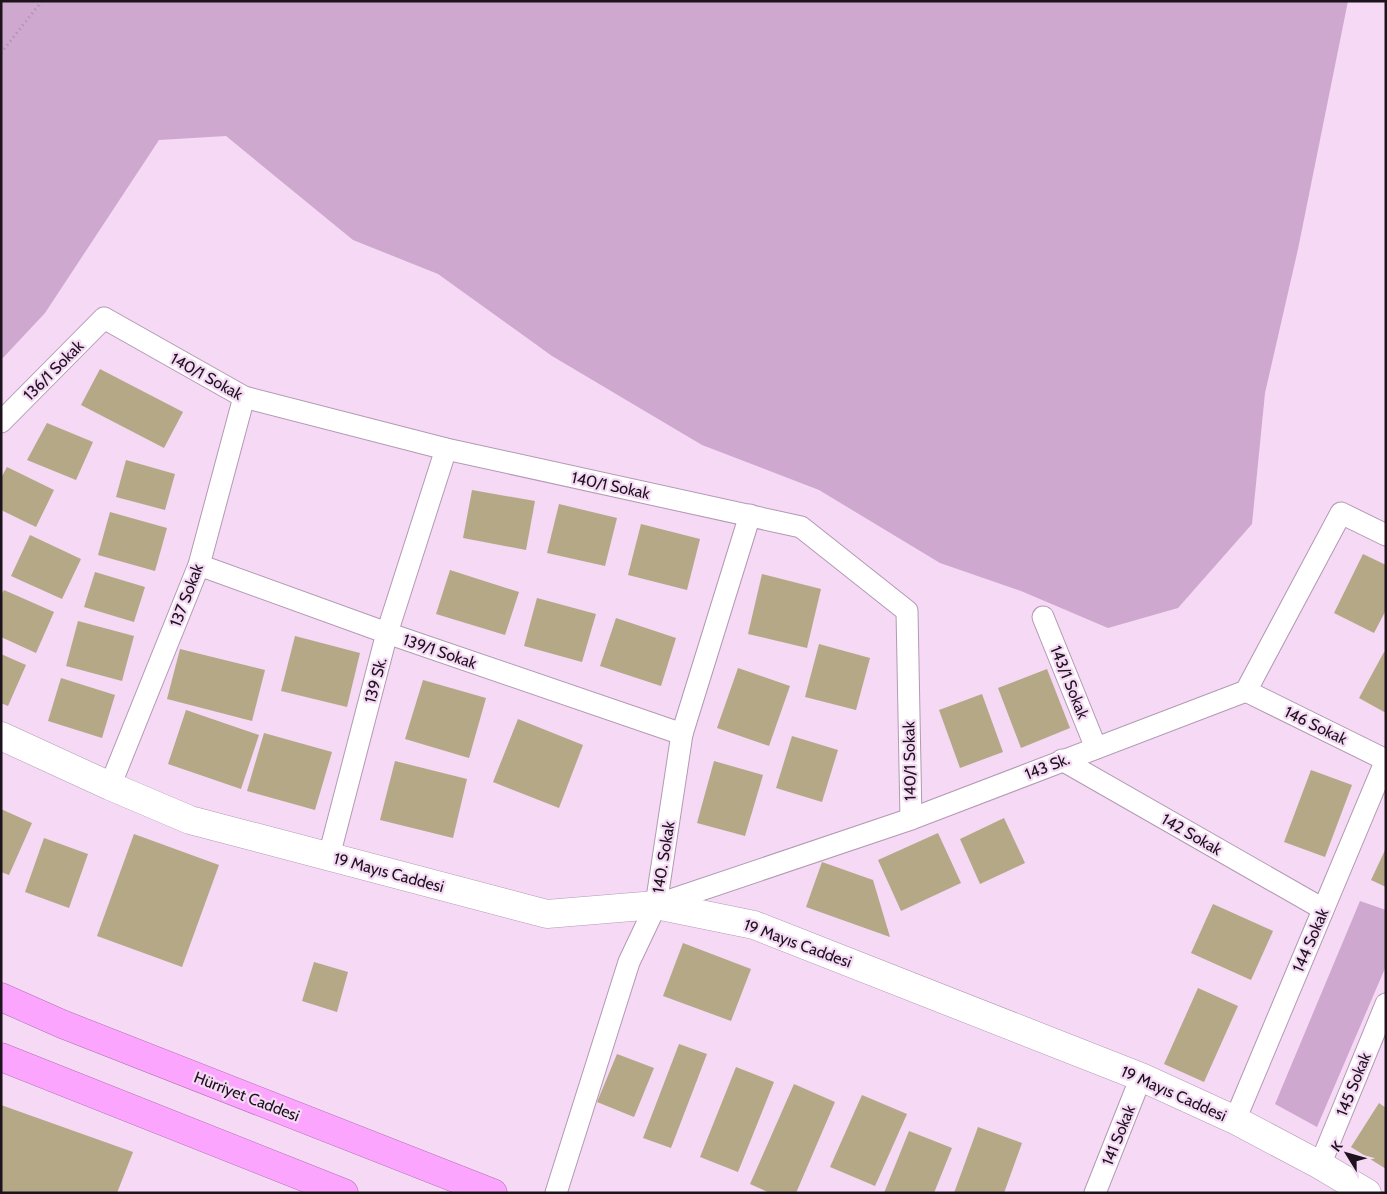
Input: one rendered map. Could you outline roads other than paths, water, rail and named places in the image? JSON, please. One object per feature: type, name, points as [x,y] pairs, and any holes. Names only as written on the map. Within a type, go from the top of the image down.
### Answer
[{"type":"highway","name":"Hürriyet Caddesi","points":[[1,997],[62,1024],[493,1193]]},
{"type":"highway","points":[[1,1057],[344,1193]]},
{"type":"street","name":"140/1 Sokak","points":[[104,318],[244,397],[446,449],[801,527],[907,611],[911,819]]},
{"type":"street","name":"136/1 Sokak","points":[[1,422],[104,318]]},
{"type":"street","name":"137 Sokak","points":[[110,786],[199,565],[244,397]]},
{"type":"street","name":"139 Sk.","points":[[329,856],[387,633],[446,449]]},
{"type":"street","points":[[1246,691],[1341,513],[1386,535]]},
{"type":"street","name":"140. Sokak","points":[[556,1193],[629,962],[656,905],[682,734],[750,515]]},
{"type":"street","name":"139/1 Sokak","points":[[199,565],[387,633],[682,734]]},
{"type":"street","name":"143/1 Sokak","points":[[1043,617],[1096,748]]},
{"type":"street","name":"143 Sk.","points":[[656,905],[911,819],[1246,691]]},
{"type":"street","name":"146 Sokak","points":[[1246,691],[1386,760]]},
{"type":"street","name":"19 Mayıs Caddesi","points":[[1,736],[190,820],[547,914],[656,905],[754,924],[1141,1077],[1235,1120],[1320,1165],[1367,1193]]},
{"type":"street","name":"142 Sokak","points":[[1062,760],[1323,908]]},
{"type":"street","name":"144 Sokak","points":[[1235,1120],[1386,760]]},
{"type":"street","name":"145 Sokak","points":[[1320,1165],[1386,1004]]},
{"type":"street","name":"141 Sokak","points":[[1095,1193],[1141,1077]]}]
